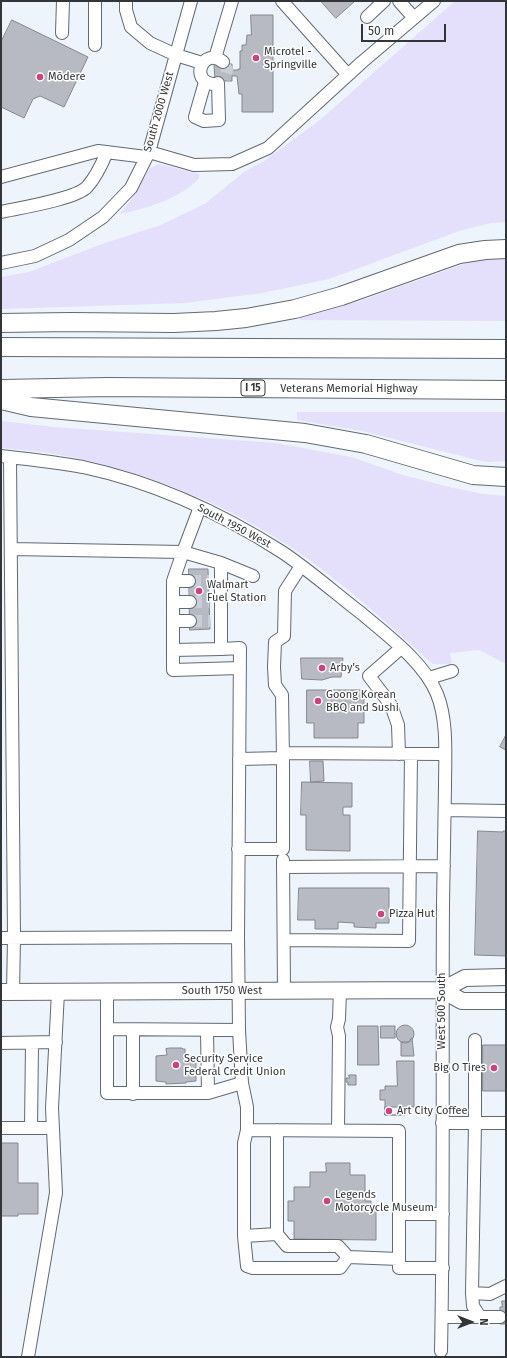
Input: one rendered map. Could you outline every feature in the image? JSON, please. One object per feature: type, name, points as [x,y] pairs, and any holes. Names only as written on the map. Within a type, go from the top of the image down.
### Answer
[{"type":"highway","points":[[380,283],[418,264],[446,253],[485,241],[506,238]]},
{"type":"highway","points":[[1,323],[174,323],[246,318],[295,309],[341,296],[459,254],[485,250],[506,249]]},
{"type":"highway","points":[[1,347],[506,349]]},
{"type":"highway","name":"Veterans Memorial Highway","points":[[1,389],[116,388],[506,390]]},
{"type":"highway","points":[[1,400],[31,407],[291,432],[336,438],[366,444],[463,472],[484,476],[506,477]]},
{"type":"main road","points":[[442,990],[465,978],[506,977]]},
{"type":"main road","points":[[442,990],[462,1001],[506,1001]]},
{"type":"main road","name":"South 1750 West","points":[[7,992],[442,990]]},
{"type":"street","points":[[62,1],[62,33]]},
{"type":"street","points":[[95,1],[95,45]]},
{"type":"street","points":[[126,1],[126,10],[131,26],[150,43],[176,55],[202,63]]},
{"type":"street","name":"South 2000 West","points":[[1,263],[35,256],[69,240],[103,217],[131,188],[147,154],[191,1]]},
{"type":"street","points":[[205,82],[195,117],[204,120],[219,120],[221,81],[214,84],[205,82],[202,79],[200,71],[202,63],[208,59],[219,60],[232,1]]},
{"type":"street","points":[[282,1],[348,75]]},
{"type":"street","points":[[367,17],[384,1]]},
{"type":"street","points":[[399,1],[414,18]]},
{"type":"street","points":[[1,177],[98,151],[147,154],[194,165],[232,164],[268,148],[348,75],[434,1]]},
{"type":"street","points":[[1,212],[71,196],[86,188],[99,170],[107,152]]},
{"type":"street","points":[[6,457],[6,516],[11,549],[7,871],[14,938],[7,992]]},
{"type":"street","name":"South 1950 West","points":[[6,457],[84,467],[128,479],[200,507],[244,529],[301,566],[369,620],[411,657],[428,676]]},
{"type":"street","points":[[200,507],[173,581],[173,670],[240,668]]},
{"type":"street","points":[[11,549],[183,552],[221,563],[253,576]]},
{"type":"street","points":[[221,563],[215,581],[215,620],[221,649]]},
{"type":"street","points":[[284,991],[282,694],[275,685],[275,642],[284,636],[285,591],[301,566]]},
{"type":"street","points":[[173,581],[189,581]]},
{"type":"street","points":[[174,602],[190,602]]},
{"type":"street","points":[[173,621],[190,621]]},
{"type":"street","points":[[173,650],[240,648],[238,849],[239,1030],[242,1083],[248,1107],[247,1130],[244,1143],[244,1236],[247,1266],[253,1268],[340,1268],[348,1257]]},
{"type":"street","points":[[284,940],[409,941],[410,866],[405,754],[398,725],[391,705],[369,676],[401,648]]},
{"type":"street","points":[[428,676],[452,671]]},
{"type":"street","name":"West 500 South","points":[[428,676],[437,694],[443,717],[444,754],[445,810],[442,990],[443,1268],[441,1351]]},
{"type":"street","points":[[239,758],[444,754]]},
{"type":"street","points":[[445,810],[506,811]]},
{"type":"street","points":[[238,849],[283,849]]},
{"type":"street","points":[[283,867],[444,866]]},
{"type":"street","points":[[1,938],[238,937]]},
{"type":"street","points":[[338,1130],[339,1036],[337,1027],[339,1019],[340,990]]},
{"type":"street","points":[[28,1357],[56,1193],[52,1108],[58,992]]},
{"type":"street","points":[[107,992],[107,1093],[133,1094],[208,1092],[242,1083]]},
{"type":"street","points":[[107,1029],[239,1030]]},
{"type":"street","points":[[133,1030],[133,1094]]},
{"type":"street","points":[[206,1030],[208,1092]]},
{"type":"street","points":[[475,1040],[472,1293],[473,1306],[480,1317]]},
{"type":"street","points":[[1,1043],[56,1042]]},
{"type":"street","points":[[31,1128],[32,1043]]},
{"type":"street","points":[[442,1123],[506,1123]]},
{"type":"street","points":[[1,1128],[53,1128]]},
{"type":"street","points":[[247,1130],[399,1131],[399,1268],[443,1268]]},
{"type":"street","points":[[277,1130],[277,1234],[287,1246],[338,1246],[348,1257],[399,1259]]},
{"type":"street","points":[[399,1214],[443,1214]]},
{"type":"street","points":[[244,1236],[277,1234]]},
{"type":"street","points":[[472,1293],[490,1294],[506,1286]]},
{"type":"street","points":[[442,1318],[500,1317]]},
{"type":"shaded area","points":[[455,1],[506,1],[506,222],[491,223],[462,230],[329,279],[262,293],[185,303],[1,309],[1,277],[29,272],[102,244],[161,225],[206,203],[244,172],[264,161],[320,120]]},
{"type":"shaded area","points":[[159,164],[199,174],[199,178],[192,185],[173,197],[152,206],[120,214],[130,201],[150,168]]},
{"type":"shaded area","points":[[506,256],[506,321],[300,320],[300,314],[357,302],[472,261]]},
{"type":"shaded area","points":[[297,412],[506,412],[506,461],[487,462],[362,431],[297,420]]},
{"type":"shaded area","points":[[1,421],[54,427],[276,443],[351,457],[403,475],[449,487],[483,494],[506,496],[506,664],[479,650],[450,653],[452,663],[433,664],[335,579],[291,547],[259,528],[192,494],[120,469],[49,453],[1,448]]},
{"type":"building","points":[[321,1],[355,1],[336,18]]},
{"type":"building","name":"Microtel - Springville","points":[[251,15],[273,15],[273,112],[242,112],[242,94],[239,94],[237,76],[232,76],[232,81],[215,81],[214,64],[232,64],[232,70],[240,69],[240,51],[242,51],[242,45],[246,45],[247,35],[251,35]]},
{"type":"building","name":"Mōdere","points":[[12,20],[88,57],[64,107],[40,96],[33,99],[24,118],[1,107],[1,42]]},
{"type":"building","name":"Walmart Fuel Station","points":[[189,569],[208,569],[210,629],[190,630]]},
{"type":"building","name":"Arby's","points":[[301,658],[343,658],[341,677],[332,677],[322,680],[302,679]]},
{"type":"building","points":[[307,690],[364,690],[364,723],[358,723],[358,738],[314,738],[314,723],[307,723]]},
{"type":"building","points":[[506,735],[506,750],[500,747]]},
{"type":"building","points":[[310,761],[323,761],[324,781],[311,782]]},
{"type":"building","points":[[302,782],[352,783],[352,807],[343,807],[343,815],[350,815],[350,851],[306,850],[306,815],[301,815]]},
{"type":"building","points":[[478,831],[506,831],[506,956],[475,955]]},
{"type":"building","points":[[299,888],[389,888],[389,923],[376,923],[376,928],[354,927],[354,923],[338,922],[338,929],[315,929],[315,920],[298,920]]},
{"type":"building","points":[[405,1025],[411,1028],[414,1034],[411,1040],[405,1043],[399,1040],[396,1034],[399,1028]]},
{"type":"building","points":[[358,1026],[378,1026],[379,1065],[358,1065]]},
{"type":"building","points":[[381,1026],[395,1026],[395,1038],[381,1038]]},
{"type":"building","points":[[412,1038],[414,1056],[401,1056],[401,1042],[408,1042]]},
{"type":"building","name":"Big O Tires","points":[[483,1045],[506,1045],[506,1091],[483,1091]]},
{"type":"building","name":"Security Service Federal Credit Union","points":[[182,1048],[185,1049],[185,1055],[196,1056],[196,1081],[166,1084],[166,1082],[156,1081],[156,1056],[167,1055],[166,1049]]},
{"type":"building","points":[[397,1061],[414,1061],[414,1107],[405,1107],[405,1115],[385,1115],[385,1100],[380,1100],[380,1090],[385,1090],[385,1086],[397,1086]]},
{"type":"building","points":[[349,1075],[356,1075],[356,1085],[348,1085],[346,1078],[349,1078]]},
{"type":"building","points":[[385,1107],[405,1107],[405,1115],[385,1115]]},
{"type":"building","points":[[1,1143],[18,1143],[18,1183],[38,1183],[38,1214],[1,1216]]},
{"type":"building","name":"Legends Motorcycle Museum","points":[[326,1163],[350,1163],[350,1175],[365,1175],[365,1201],[371,1201],[371,1205],[376,1205],[376,1240],[294,1239],[294,1221],[288,1221],[288,1201],[294,1201],[294,1187],[310,1187],[310,1172],[326,1172]]},
{"type":"building","points":[[502,1301],[506,1301],[506,1324],[500,1324],[500,1307],[502,1307]]},
{"type":"tunnel","points":[[223,62],[227,70],[224,79]]},
{"type":"tunnel","points":[[189,581],[209,581]]},
{"type":"tunnel","points":[[190,602],[209,602]]},
{"type":"tunnel","points":[[190,621],[210,621]]},
{"type":"place","name":"Microtel - Springville","points":[[256,58]]},
{"type":"place","name":"Mōdere","points":[[40,77]]},
{"type":"place","name":"Walmart Fuel Station","points":[[199,591]]},
{"type":"place","name":"Arby's","points":[[322,668]]},
{"type":"place","name":"Goong Korean BBQ and Sushi","points":[[318,701]]},
{"type":"place","name":"Pizza Hut","points":[[381,914]]},
{"type":"place","name":"Security Service Federal Credit Union","points":[[176,1065]]},
{"type":"place","name":"Big O Tires","points":[[494,1068]]},
{"type":"place","name":"Art City Coffee","points":[[389,1111]]},
{"type":"place","name":"Legends Motorcycle Museum","points":[[327,1201]]}]
